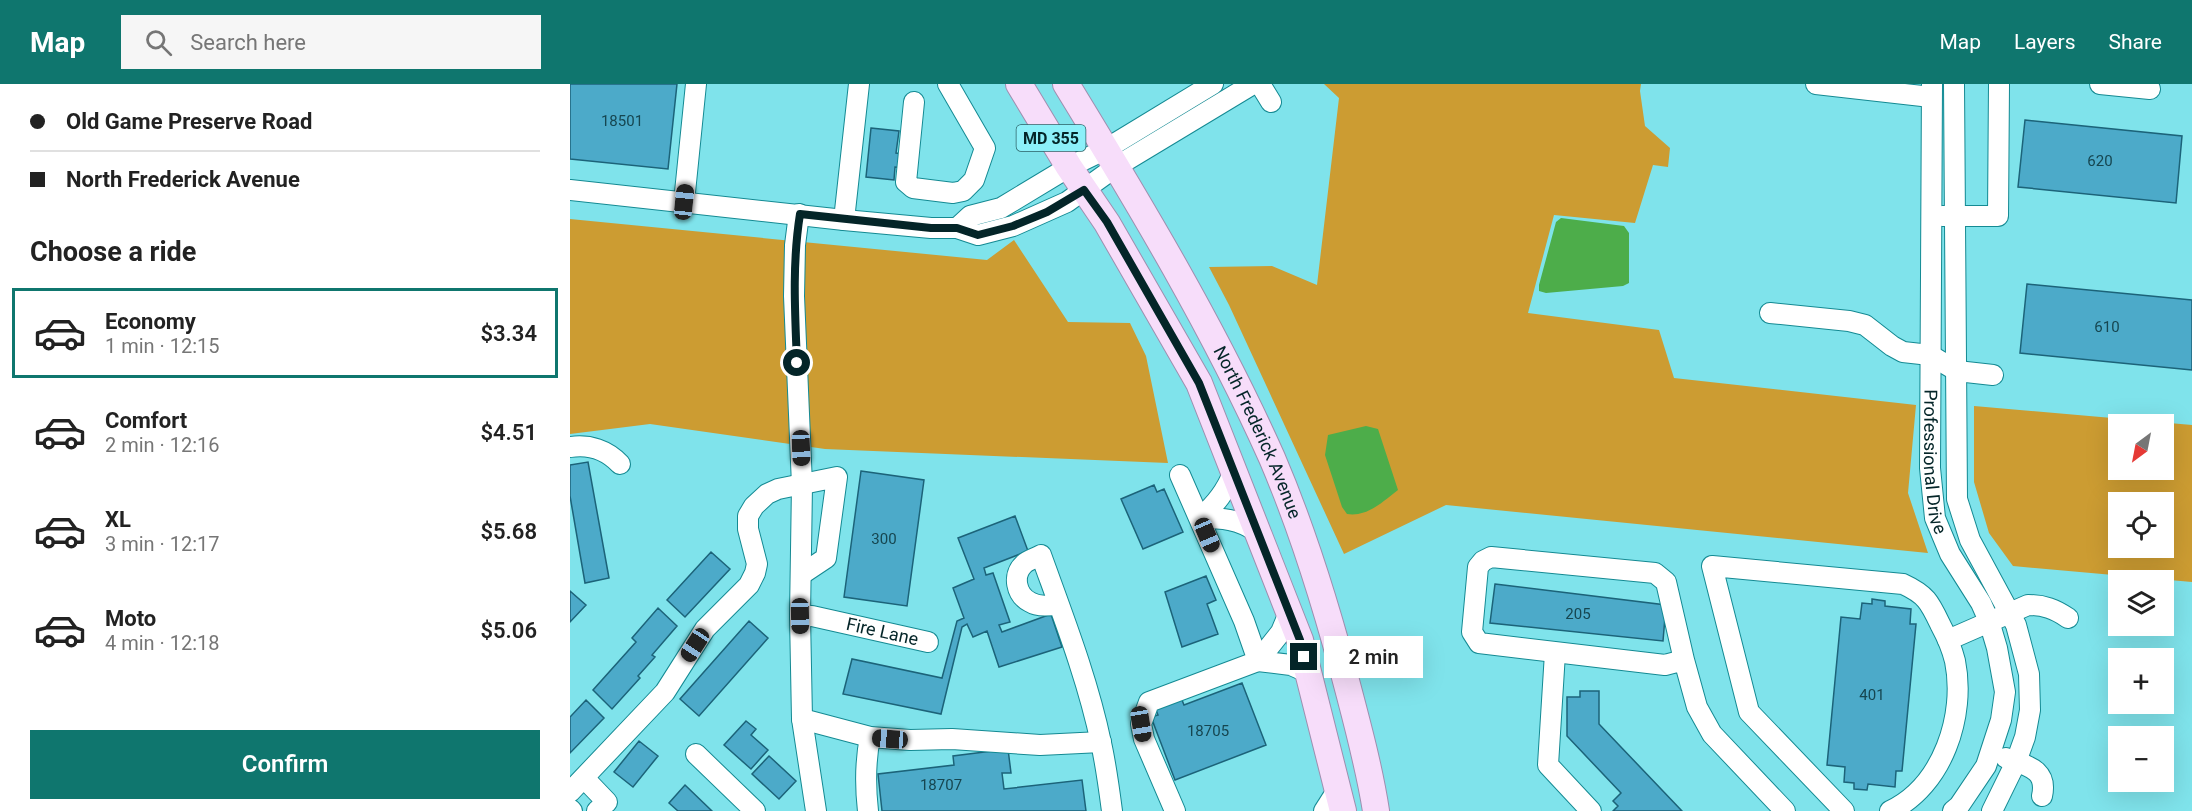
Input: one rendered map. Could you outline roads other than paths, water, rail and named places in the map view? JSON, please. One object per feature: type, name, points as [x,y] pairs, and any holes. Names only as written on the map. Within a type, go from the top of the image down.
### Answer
[{"type":"main road","name":"North Frederick Avenue","points":[[1019,84],[1084,190],[1107,222],[1199,383],[1300,640],[1341,800]]},
{"type":"main road","name":"North Frederick Avenue","points":[[1066,84],[1111,157],[1215,341],[1272,459],[1319,585],[1370,776],[1376,811]]},
{"type":"street","points":[[684,202],[696,84]]},
{"type":"street","points":[[844,219],[859,84]]},
{"type":"street","points":[[914,102],[905,178],[908,184],[913,188],[954,193],[963,191],[974,180],[985,148],[948,84]]},
{"type":"street","points":[[570,190],[931,228],[957,228],[978,235],[1013,226],[1047,212],[1084,190],[1111,157],[1213,84]]},
{"type":"street","points":[[957,228],[970,216],[1001,208],[1069,166],[1111,157],[1253,84]]},
{"type":"street","points":[[1260,84],[1271,102]]},
{"type":"street","points":[[1816,84],[1931,91]]},
{"type":"street","name":"Professional Drive","points":[[1954,84],[1957,499],[1970,540],[2016,625],[2029,674],[2030,710],[2025,737],[2016,762],[1992,811]]},
{"type":"street","points":[[1930,216],[1998,216],[1999,84]]},
{"type":"street","points":[[2100,84],[2150,89]]},
{"type":"street","name":"Professional Drive","points":[[1931,91],[1930,468],[1935,518],[1950,554],[1981,603],[1989,621],[1997,648],[2005,692],[2001,720],[1986,766],[1959,806],[1953,811]]},
{"type":"street","points":[[800,214],[795,245],[794,296],[802,485],[800,616],[802,719],[816,811]]},
{"type":"street","points":[[1770,313],[1849,321],[1865,325],[1903,352],[1930,355],[1957,371],[1994,375]]},
{"type":"street","points":[[570,447],[590,447],[615,458],[620,464]]},
{"type":"street","points":[[1200,518],[1216,504],[1234,471]]},
{"type":"street","points":[[1180,475],[1244,621],[1258,661]]},
{"type":"street","points":[[597,811],[607,801],[577,785],[665,692],[705,629],[749,585],[758,564],[748,529],[748,516],[754,506],[766,494],[778,489],[837,477],[826,558],[802,574]]},
{"type":"street","points":[[1200,518],[1238,520],[1257,532]]},
{"type":"street","points":[[1058,604],[1048,606],[1031,603],[1024,598],[1017,585],[1019,572],[1023,565],[1041,555],[1058,604],[1078,662],[1101,742],[1112,811]]},
{"type":"street","points":[[1684,660],[1665,665],[1479,644],[1472,632],[1478,567],[1491,557],[1655,573],[1661,576],[1666,582],[1697,707],[1712,734],[1785,811]]},
{"type":"street","points":[[1844,811],[1749,712],[1712,566],[1903,584],[1921,592],[1932,606],[1955,661],[1957,708],[1952,733],[1927,782],[1902,805],[1890,811]]},
{"type":"street","points":[[1948,640],[2028,605],[2041,605],[2058,611],[2068,618]]},
{"type":"street","points":[[1258,661],[1281,632],[1289,613]]},
{"type":"street","name":"Fire Lane","points":[[800,616],[812,616],[928,642]]},
{"type":"street","points":[[1556,653],[1548,765],[1591,811]]},
{"type":"street","points":[[1174,811],[1144,739],[1141,724],[1149,702],[1258,661],[1291,665],[1309,673]]},
{"type":"street","points":[[802,719],[870,737],[910,740],[952,739],[1040,745],[1101,742]]},
{"type":"street","points":[[868,811],[866,760],[870,737]]},
{"type":"street","points":[[1990,752],[2031,767],[2041,776],[2045,785],[2042,796]]},
{"type":"street","points":[[696,754],[755,811]]},
{"type":"street","points":[[1324,811],[1341,800]]}]
